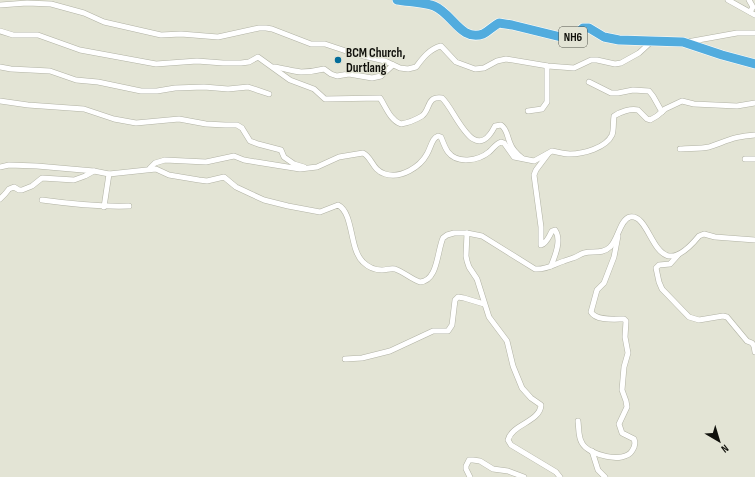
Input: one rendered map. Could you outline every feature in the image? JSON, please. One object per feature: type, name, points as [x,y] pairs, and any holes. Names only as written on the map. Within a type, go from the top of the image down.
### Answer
[{"type":"highway","name":"NH6","points":[[397,0],[435,6],[462,30],[473,35],[483,34],[495,25],[504,23],[565,38],[573,37],[583,28],[589,28],[604,37],[610,38],[635,41],[653,40],[683,42],[755,64]]},
{"type":"street","points":[[728,0],[755,15]]},
{"type":"street","points":[[749,0],[753,7],[750,12]]},
{"type":"street","points":[[0,5],[27,3],[51,4],[84,13],[104,22],[161,35],[181,34],[218,37],[259,28],[266,28],[311,44],[325,44],[355,54],[384,60],[393,66],[404,69],[416,68],[424,56],[441,46],[456,62],[475,69],[484,68],[497,61],[506,59],[547,66],[574,68],[581,66],[587,61],[597,60],[615,64],[632,58],[653,40]]},
{"type":"street","points":[[0,31],[13,35],[38,35],[80,50],[101,52],[147,62],[165,63],[197,61],[240,63],[249,62],[258,58],[290,80],[314,88],[325,99],[380,98],[391,117],[400,124],[421,116],[432,100],[442,98],[463,130],[471,138],[481,140],[492,131],[495,126],[501,125],[505,129],[517,154],[525,159]]},
{"type":"street","points":[[683,42],[737,33],[755,33]]},
{"type":"street","points":[[274,68],[283,68],[300,72],[324,69],[337,76],[348,74],[372,78],[381,76],[393,66]]},
{"type":"street","points":[[528,111],[542,109],[547,102],[547,66]]},
{"type":"street","points":[[0,67],[11,69],[45,70],[76,80],[98,82],[141,91],[204,87],[228,90],[248,87],[269,94]]},
{"type":"street","points":[[589,82],[611,93],[633,90],[649,91],[662,112]]},
{"type":"street","points":[[0,100],[28,105],[84,109],[114,119],[136,123],[179,119],[206,124],[237,125],[242,128],[250,141],[281,150],[284,157],[294,164],[313,168]]},
{"type":"street","points":[[150,168],[155,163],[165,160],[206,162],[233,156],[244,160],[295,169],[313,168],[339,157],[363,153],[367,156],[373,166],[382,173],[404,173],[423,161],[434,138],[438,136],[441,137],[449,153],[458,158],[469,160],[478,158],[489,152],[501,142],[504,143],[514,157],[534,161],[550,151],[570,154],[604,145],[613,133],[614,116],[616,114],[636,109],[650,120],[682,101],[694,104],[737,106],[755,102]]},
{"type":"street","points":[[680,149],[706,147],[742,135],[755,135]]},
{"type":"street","points":[[550,151],[534,175],[541,227],[541,245],[544,243],[552,230],[555,230],[557,234],[558,246],[551,266]]},
{"type":"street","points":[[745,159],[755,159]]},
{"type":"street","points":[[0,167],[9,165],[29,165],[94,171],[110,174],[150,168],[170,175],[199,180],[208,181],[218,177],[226,178],[236,187],[246,192],[264,200],[288,206],[320,212],[337,205],[340,206],[345,212],[354,244],[359,257],[363,262],[376,269],[395,269],[420,282],[424,282],[434,271],[440,244],[444,236],[454,233],[467,233],[482,236],[536,269],[541,269],[572,259],[583,253],[604,251],[612,245],[625,219],[634,217],[641,222],[655,245],[662,253],[672,256],[679,254]]},
{"type":"street","points":[[0,199],[10,187],[22,190],[32,186],[42,178],[74,180],[94,171]]},
{"type":"street","points":[[104,207],[110,174]]},
{"type":"street","points":[[42,200],[104,207],[129,206]]},
{"type":"street","points":[[578,421],[582,444],[586,448],[609,457],[624,457],[631,453],[635,444],[633,438],[622,433],[619,424],[627,408],[622,390],[624,368],[628,353],[625,337],[626,321],[624,319],[598,318],[593,316],[591,312],[597,290],[604,283],[614,257],[619,231]]},
{"type":"street","points":[[467,233],[467,261],[476,279],[484,304],[491,320],[508,345],[518,380],[526,393],[541,405],[538,413],[510,434],[508,440],[511,445],[556,472],[560,477]]},
{"type":"street","points":[[755,240],[715,237],[702,234],[670,264],[659,265],[656,268],[659,282],[665,293],[691,319],[699,320],[723,316],[727,317],[747,341],[752,343],[755,352]]},
{"type":"street","points":[[345,359],[362,358],[390,351],[433,331],[446,332],[452,325],[455,300],[458,297],[484,304]]},
{"type":"street","points":[[592,451],[598,470],[605,477]]},
{"type":"street","points":[[474,477],[469,476],[466,470],[469,460],[480,461],[493,469],[508,471],[524,477]]},
{"type":"place","name":"BCM Church, Durtlang","points":[[338,60]]}]
